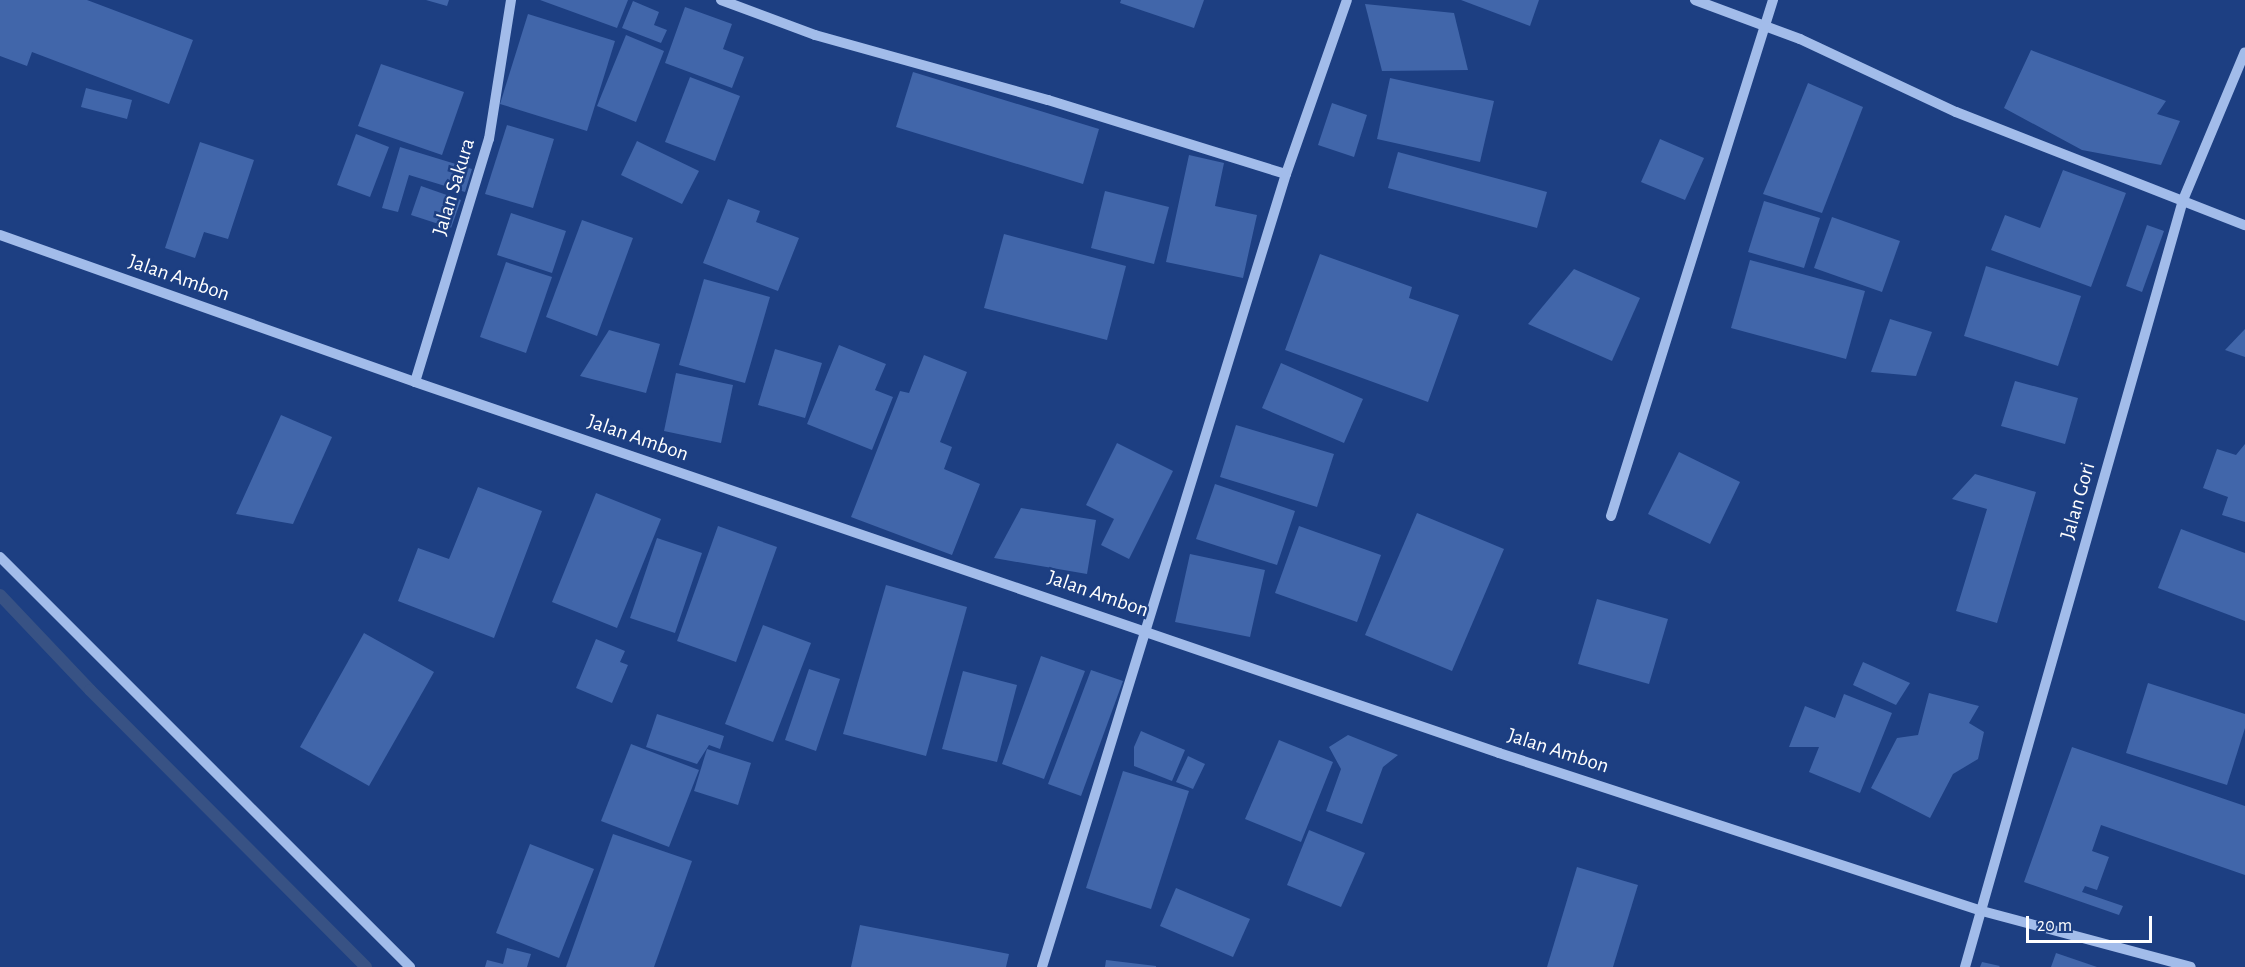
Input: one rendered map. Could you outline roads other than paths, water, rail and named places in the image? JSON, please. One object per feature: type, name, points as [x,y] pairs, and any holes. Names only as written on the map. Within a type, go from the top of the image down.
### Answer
[{"type":"street","name":"Jalan Sakura","points":[[415,382],[489,138],[511,0]]},
{"type":"street","points":[[721,0],[815,34],[1048,100],[1286,174]]},
{"type":"street","points":[[1042,967],[1286,174],[1347,0]]},
{"type":"street","points":[[1695,0],[1800,39],[1956,112],[2245,225]]},
{"type":"street","points":[[1611,516],[1773,0]]},
{"type":"street","name":"Jalan Gori","points":[[1965,967],[2183,200],[2245,52]]},
{"type":"street","name":"Jalan Ambon","points":[[0,235],[415,382],[1146,630],[1498,753],[1982,911],[2191,967]]},
{"type":"street","points":[[0,557],[410,967]]},
{"type":"waterway","points":[[0,595],[90,690],[366,967]]}]
